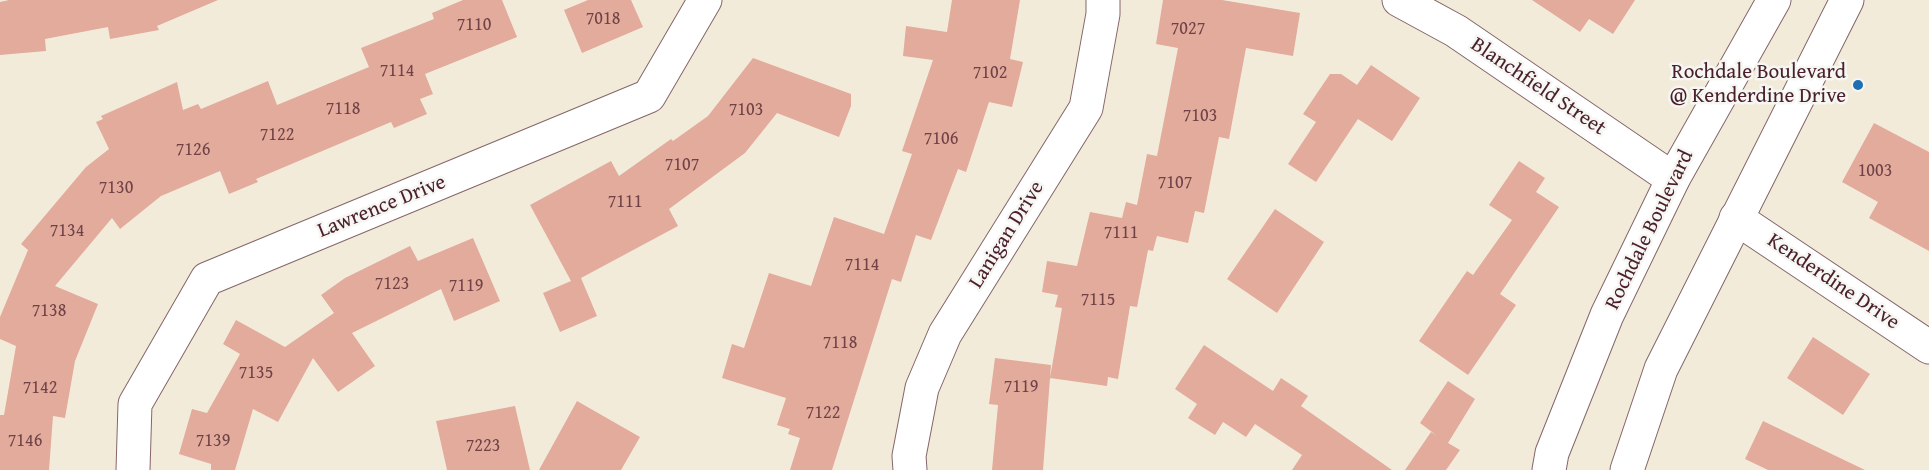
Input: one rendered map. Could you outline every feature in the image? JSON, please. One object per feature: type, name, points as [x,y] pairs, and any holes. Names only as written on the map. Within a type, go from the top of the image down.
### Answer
[{"type":"street","name":"Lawrence Drive","points":[[133,470],[135,404],[207,279],[649,96],[705,0]]},
{"type":"street","name":"Lanigan Drive","points":[[910,470],[909,456],[922,388],[945,334],[1086,108],[1103,14],[1103,0]]},
{"type":"street","name":"Blanchfield Street","points":[[1399,0],[1456,31],[1673,179]]},
{"type":"street","name":"Rochdale Boulevard","points":[[1549,470],[1552,453],[1607,315],[1673,179],[1774,0]]},
{"type":"street","points":[[1628,470],[1661,369],[1847,0]]},
{"type":"street","name":"Kenderdine Drive","points":[[1737,218],[1929,347]]},
{"type":"building","points":[[9,0],[218,0],[157,26],[159,30],[110,39],[108,27],[45,39],[46,51],[0,55],[0,2]]},
{"type":"building","points":[[463,0],[502,0],[517,37],[425,74],[433,94],[420,99],[427,114],[394,128],[391,122],[256,179],[258,182],[229,194],[220,171],[161,196],[120,229],[112,218],[55,286],[98,304],[75,361],[65,418],[53,416],[49,470],[0,470],[0,415],[4,415],[16,346],[0,339],[0,317],[28,250],[21,244],[86,167],[109,149],[96,122],[103,119],[101,116],[177,82],[183,110],[198,104],[201,109],[268,81],[277,105],[369,67],[361,48],[434,19],[432,13]]},
{"type":"building","points":[[588,0],[631,0],[643,27],[582,53],[564,10]]},
{"type":"building","points":[[952,0],[1020,0],[1010,59],[1023,62],[1012,107],[989,102],[966,172],[958,169],[931,240],[916,235],[901,282],[892,279],[832,470],[790,470],[800,438],[788,434],[790,429],[777,425],[786,398],[722,378],[732,344],[744,348],[769,273],[811,286],[834,217],[884,234],[912,154],[902,151],[933,60],[903,56],[906,26],[947,32]]},
{"type":"building","points":[[1163,0],[1222,0],[1300,13],[1293,56],[1246,48],[1229,139],[1219,137],[1204,213],[1195,211],[1188,243],[1157,236],[1153,251],[1148,250],[1137,307],[1130,306],[1118,379],[1108,377],[1107,386],[1050,378],[1062,308],[1055,307],[1058,295],[1042,292],[1047,261],[1077,266],[1090,212],[1122,218],[1126,202],[1137,205],[1147,154],[1157,156],[1178,48],[1156,44]]},
{"type":"building","points":[[1532,0],[1635,0],[1613,34],[1589,19],[1580,32]]},
{"type":"building","points":[[753,58],[851,94],[851,106],[839,137],[777,113],[745,153],[669,209],[678,226],[581,278],[597,316],[560,332],[543,293],[571,281],[530,205],[611,161],[619,176],[671,139],[673,141],[708,116]]},
{"type":"building","points":[[1371,65],[1420,98],[1392,141],[1358,119],[1316,182],[1288,164],[1316,122],[1303,114],[1330,74],[1341,74],[1357,85]]},
{"type":"building","points":[[1874,123],[1929,152],[1929,251],[1869,218],[1878,202],[1842,182]]},
{"type":"building","points":[[1519,161],[1545,178],[1536,192],[1559,207],[1500,294],[1516,305],[1468,375],[1419,341],[1467,271],[1473,275],[1512,220],[1489,205]]},
{"type":"building","points":[[1275,209],[1324,242],[1277,313],[1227,279]]},
{"type":"building","points":[[473,238],[500,301],[454,321],[441,289],[352,333],[375,366],[338,392],[313,358],[278,422],[253,409],[235,470],[211,470],[211,464],[179,454],[192,409],[207,413],[240,354],[223,344],[236,320],[285,347],[334,313],[321,295],[345,278],[410,246],[418,261]]},
{"type":"building","points":[[1813,337],[1870,374],[1843,415],[1787,378]]},
{"type":"building","points":[[1204,345],[1273,391],[1281,378],[1308,396],[1301,406],[1392,470],[1292,470],[1302,455],[1255,424],[1246,437],[1223,422],[1215,435],[1188,418],[1197,404],[1175,389]]},
{"type":"building","points":[[995,358],[1051,365],[1043,470],[992,470],[998,405],[989,404]]},
{"type":"building","points":[[1448,381],[1475,399],[1448,443],[1460,450],[1446,470],[1405,470],[1431,432],[1436,435],[1420,423]]},
{"type":"building","points":[[577,401],[640,437],[621,470],[539,470]]},
{"type":"building","points":[[515,406],[530,470],[447,470],[436,421]]},
{"type":"building","points":[[1763,421],[1865,470],[1768,470],[1745,459]]},
{"type":"place","name":"Rochdale Boulevard @ Kenderdine Drive","points":[[1858,85]]}]
